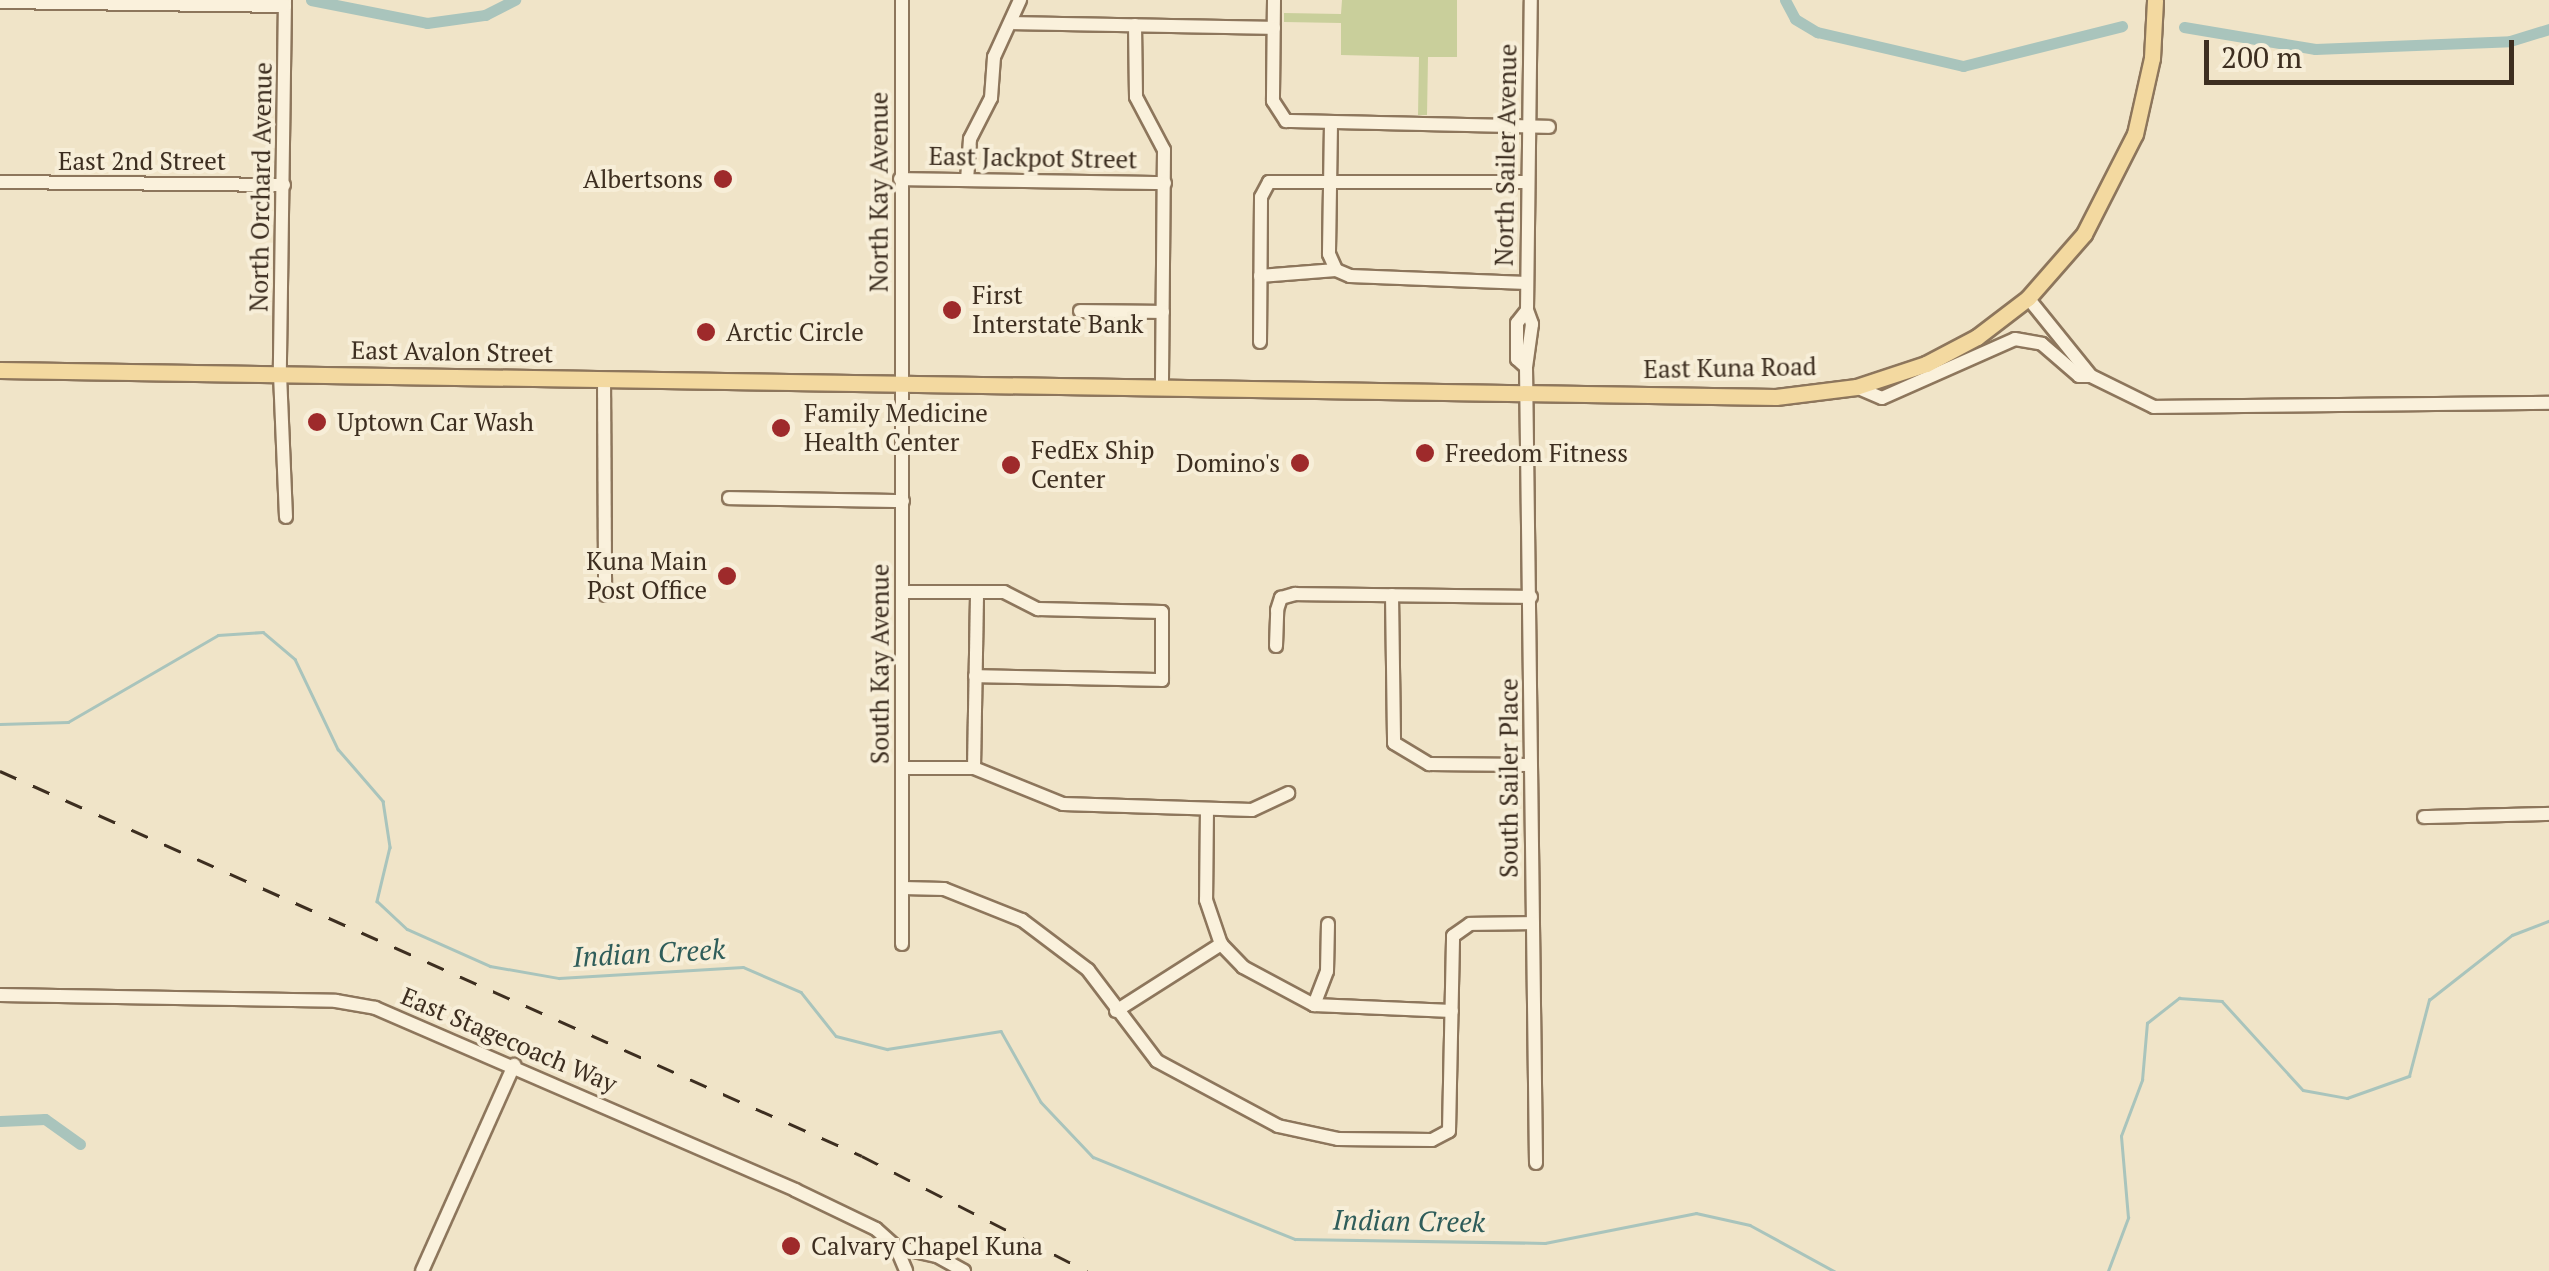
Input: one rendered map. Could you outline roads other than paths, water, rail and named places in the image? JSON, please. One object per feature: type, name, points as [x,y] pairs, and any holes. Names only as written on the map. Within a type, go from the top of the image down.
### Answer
[{"type":"main road","name":"East Kuna Road","points":[[904,384],[1776,397],[1856,387],[1952,351],[2028,298],[2084,234],[2119,172],[2146,94],[2154,0]]},
{"type":"main road","name":"East Avalon Street","points":[[0,370],[904,384]]},
{"type":"street","name":"North Kay Avenue","points":[[902,0],[904,384]]},
{"type":"street","points":[[967,180],[970,139],[991,98],[994,57],[1014,23],[1020,0]]},
{"type":"street","points":[[1274,0],[1272,101],[1279,116],[1294,124],[1549,128]]},
{"type":"street","name":"North Sailer Avenue","points":[[1529,394],[1526,367],[1532,324],[1526,310],[1531,0]]},
{"type":"street","points":[[0,2],[285,3]]},
{"type":"street","name":"North Orchard Avenue","points":[[285,3],[280,374],[286,517]]},
{"type":"street","points":[[1014,23],[1274,28]]},
{"type":"street","points":[[1135,25],[1136,96],[1160,139],[1165,183],[1162,388]]},
{"type":"street","points":[[1330,124],[1329,254],[1336,270]]},
{"type":"street","name":"East Jackpot Street","points":[[900,178],[1165,183]]},
{"type":"street","points":[[1260,342],[1267,184],[1330,179],[1528,182]]},
{"type":"street","name":"East 2nd Street","points":[[0,182],[284,185]]},
{"type":"street","points":[[1260,276],[1336,270],[1350,276],[1527,283]]},
{"type":"street","points":[[2028,298],[2090,376],[2127,397],[2182,410],[2549,404]]},
{"type":"street","points":[[1080,311],[1163,312]]},
{"type":"street","points":[[1856,387],[1882,398],[2015,339],[2042,344],[2079,376],[2090,376]]},
{"type":"street","points":[[604,379],[605,596]]},
{"type":"street","name":"South Kay Avenue","points":[[902,944],[904,384]]},
{"type":"street","name":"South Sailer Place","points":[[1529,394],[1536,1163]]},
{"type":"street","points":[[729,498],[903,501]]},
{"type":"street","points":[[903,592],[1004,592],[1038,609],[1162,612],[1162,680],[975,676]]},
{"type":"street","points":[[974,768],[976,592]]},
{"type":"street","points":[[1392,595],[1391,731],[1403,752],[1429,764],[1530,765]]},
{"type":"street","points":[[1276,646],[1281,598],[1531,597]]},
{"type":"street","points":[[903,768],[974,768],[1064,804],[1252,810],[1288,793]]},
{"type":"street","points":[[1206,809],[1206,900],[1221,944],[1243,966],[1314,1005],[1452,1011]]},
{"type":"street","points":[[2424,817],[2549,814]]},
{"type":"street","points":[[903,888],[944,890],[1022,920],[1088,970],[1157,1061],[1278,1126],[1338,1139],[1432,1140],[1449,1131],[1457,928],[1533,923]]},
{"type":"street","points":[[1314,1005],[1328,971],[1328,924]]},
{"type":"street","points":[[1116,1011],[1221,944]]},
{"type":"street","name":"East Stagecoach Way","points":[[0,995],[355,1002],[514,1065],[849,1216],[896,1247],[938,1256],[964,1271]]},
{"type":"street","points":[[422,1271],[514,1065]]},
{"type":"street","points":[[896,1247],[906,1271]]},
{"type":"waterway","points":[[311,0],[427,23],[485,15],[515,0]]},
{"type":"waterway","points":[[1785,0],[1795,19],[1817,32],[1963,66],[2122,26]]},
{"type":"waterway","points":[[2184,27],[2315,49],[2510,41],[2549,29]]},
{"type":"waterway","name":"Indian Creek","points":[[0,724],[68,722],[218,635],[263,632],[295,659],[338,749],[383,801],[390,847],[377,901],[407,929],[490,966],[559,978],[743,967],[801,992],[836,1036],[887,1049],[1001,1031],[1041,1102],[1093,1157],[1295,1239],[1545,1243],[1696,1213],[1750,1225],[1834,1271]]},
{"type":"waterway","name":"Indian Creek","points":[[2108,1271],[2128,1218],[2121,1136],[2142,1080],[2147,1023],[2179,998],[2222,1001],[2303,1090],[2347,1098],[2409,1076],[2429,1000],[2512,935],[2549,921]]},
{"type":"waterway","points":[[0,1121],[45,1119],[80,1144]]},
{"type":"railway","points":[[0,771],[862,1156],[1087,1271]]},
{"type":"place","name":"Albertsons","points":[[723,179]]},
{"type":"place","name":"First Interstate Bank","points":[[952,310]]},
{"type":"place","name":"Arctic Circle","points":[[706,332]]},
{"type":"place","name":"Uptown Car Wash","points":[[317,422]]},
{"type":"place","name":"Family Medicine Health Center","points":[[781,428]]},
{"type":"place","name":"Freedom Fitness","points":[[1425,453]]},
{"type":"place","name":"Domino's","points":[[1300,463]]},
{"type":"place","name":"FedEx Ship Center","points":[[1011,465]]},
{"type":"place","name":"Kuna Main Post Office","points":[[727,576]]},
{"type":"place","name":"Calvary Chapel Kuna","points":[[791,1246]]}]
